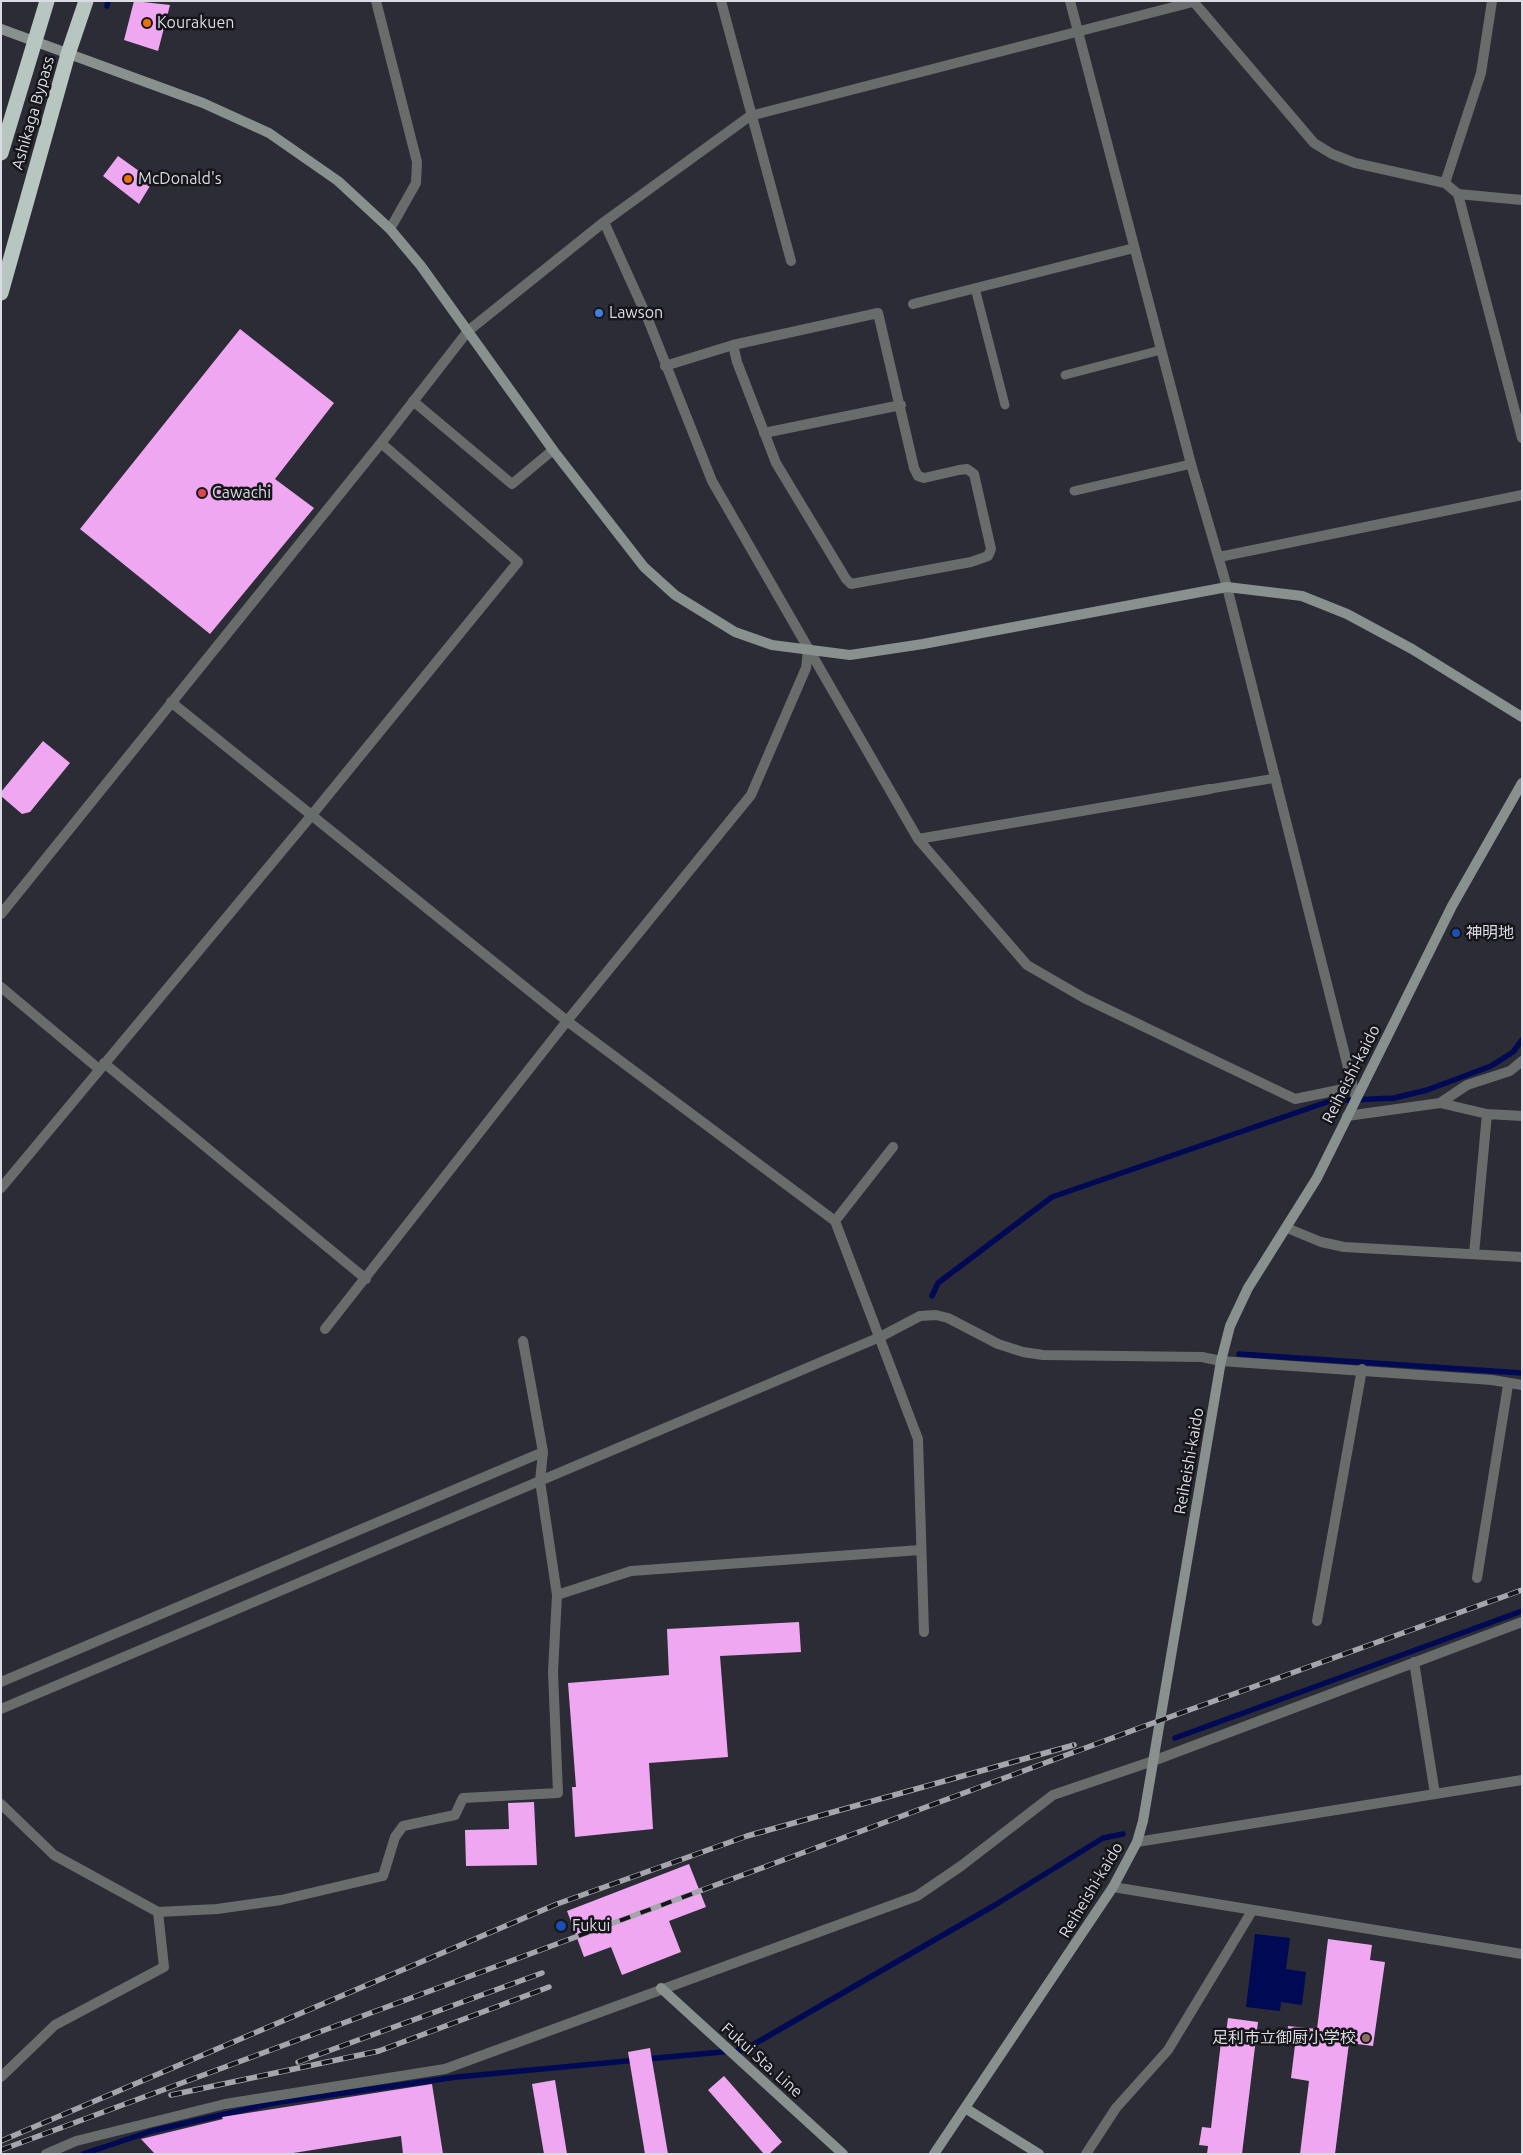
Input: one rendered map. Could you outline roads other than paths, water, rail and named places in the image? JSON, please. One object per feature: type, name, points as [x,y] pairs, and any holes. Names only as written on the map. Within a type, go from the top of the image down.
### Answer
[{"type":"highway","name":"Ashikaga Bypass","points":[[1,153],[34,41],[48,1]]},
{"type":"highway","name":"Ashikaga Bypass","points":[[1,293],[68,54],[86,1]]},
{"type":"main road","points":[[1,29],[203,103],[269,133],[338,181],[390,229],[421,266],[553,450],[644,567],[675,595],[735,632],[772,645],[850,655],[923,644],[1227,587],[1302,596],[1347,614],[1412,649],[1522,717]]},
{"type":"main road","name":"Reiheishi-kaido","points":[[934,2154],[1113,1887],[1137,1842],[1153,1760],[1221,1361],[1230,1326],[1237,1309],[1317,1178],[1347,1114],[1452,906],[1522,783]]},
{"type":"main road","name":"Fukui Sta. Line","points":[[661,1988],[843,2154]]},
{"type":"main road","points":[[965,2108],[1039,2154]]},
{"type":"street","points":[[376,1],[417,162],[416,183],[390,229]]},
{"type":"street","points":[[721,1],[750,116],[791,261]]},
{"type":"street","points":[[1070,1],[1191,464],[1227,587],[1356,1098]]},
{"type":"street","points":[[1445,183],[1481,73],[1492,1]]},
{"type":"street","points":[[1,914],[381,443],[468,331],[604,222],[750,116],[1193,2],[1314,143],[1332,154],[1355,163],[1445,183],[1458,194],[1522,200]]},
{"type":"street","points":[[1458,194],[1522,438]]},
{"type":"street","points":[[604,222],[647,317],[712,481],[808,650],[918,839],[1027,965],[1084,998],[1295,1099],[1353,1087]]},
{"type":"street","points":[[913,304],[1134,248]]},
{"type":"street","points":[[665,366],[733,346],[878,313],[914,468],[918,476],[924,478],[967,469],[974,474],[991,548],[988,556],[971,562],[851,584],[846,579],[782,473],[764,433],[737,362],[733,346]]},
{"type":"street","points":[[413,401],[512,484],[553,450]]},
{"type":"street","points":[[764,433],[900,404]]},
{"type":"street","points":[[1,1188],[311,816],[518,562],[381,443]]},
{"type":"street","points":[[1219,557],[1522,496]]},
{"type":"street","points":[[325,1329],[567,1021],[751,795],[806,668],[808,650]]},
{"type":"street","points":[[171,702],[567,1021],[835,1221],[918,1439],[924,1632]]},
{"type":"street","points":[[918,839],[1210,789]]},
{"type":"street","points":[[1,987],[366,1279]]},
{"type":"street","points":[[1440,1102],[1467,1085],[1510,1071],[1522,1061]]},
{"type":"street","points":[[1347,1114],[1440,1102],[1487,1114],[1522,1116]]},
{"type":"street","points":[[1474,1254],[1487,1114]]},
{"type":"street","points":[[835,1221],[893,1147]]},
{"type":"street","points":[[1287,1228],[1321,1242],[1344,1247],[1522,1257]]},
{"type":"street","points":[[1,1709],[880,1337],[920,1316],[936,1315],[962,1323],[998,1344],[1023,1352],[1043,1355],[1202,1357],[1221,1361],[1362,1369],[1492,1380],[1508,1385],[1522,1385]]},
{"type":"street","points":[[1,1804],[54,1855],[158,1912],[217,1909],[281,1900],[383,1876],[395,1837],[402,1826],[455,1815],[462,1798],[558,1793],[553,1672],[557,1595],[540,1481],[543,1452],[523,1341]]},
{"type":"street","points":[[1317,1621],[1362,1369]]},
{"type":"street","points":[[1477,1578],[1508,1385]]},
{"type":"street","points":[[1,1682],[543,1452]]},
{"type":"street","points":[[557,1595],[631,1571],[920,1550]]},
{"type":"street","points":[[46,2154],[76,2141],[225,2104],[445,2069],[661,1988],[917,1896],[961,1866],[1053,1795],[1153,1760],[1522,1622]]},
{"type":"street","points":[[1414,1662],[1435,1794]]},
{"type":"street","points":[[1137,1842],[1522,1780]]},
{"type":"street","points":[[1113,1887],[1522,1954]]},
{"type":"street","points":[[1086,2154],[1116,2108],[1168,2050],[1252,1911]]},
{"type":"street","points":[[1,2077],[55,2025],[164,1967],[158,1912]]},
{"type":"lane","points":[[975,288],[1005,404]]},
{"type":"lane","points":[[1065,375],[1161,350]]},
{"type":"lane","points":[[1074,491],[1191,464]]},
{"type":"lane","points":[[1210,789],[1276,778]]},
{"type":"waterway","points":[[107,6],[108,1]]},
{"type":"waterway","points":[[932,1296],[938,1283],[1052,1197],[1330,1101],[1394,1098],[1427,1090],[1491,1066],[1513,1052],[1522,1040]]},
{"type":"waterway","points":[[1239,1354],[1522,1373]]},
{"type":"waterway","points":[[1175,1738],[1522,1611]]},
{"type":"waterway","points":[[646,2059],[744,2050],[995,1905],[1103,1838],[1123,1834]]},
{"type":"waterway","points":[[83,2154],[152,2131],[273,2103],[457,2077],[637,2060]]},
{"type":"railway","points":[[1,2150],[1142,1727],[1522,1590]]},
{"type":"railway","points":[[1,2141],[557,1904],[747,1836],[1074,1745]]},
{"type":"railway","points":[[298,2062],[542,1973]]},
{"type":"railway","points":[[171,2095],[379,2051],[549,1987]]},
{"type":"place","name":"Kourakuen","points":[[147,23]]},
{"type":"place","name":"McDonald's","points":[[128,179]]},
{"type":"place","name":"Lawson","points":[[599,313]]},
{"type":"place","name":"Cawachi","points":[[202,493]]},
{"type":"place","name":"神明地","points":[[1456,933]]},
{"type":"place","name":"Fukui","points":[[561,1926]]},
{"type":"place","name":"足利市立御厨小学校","points":[[1366,2038]]}]
